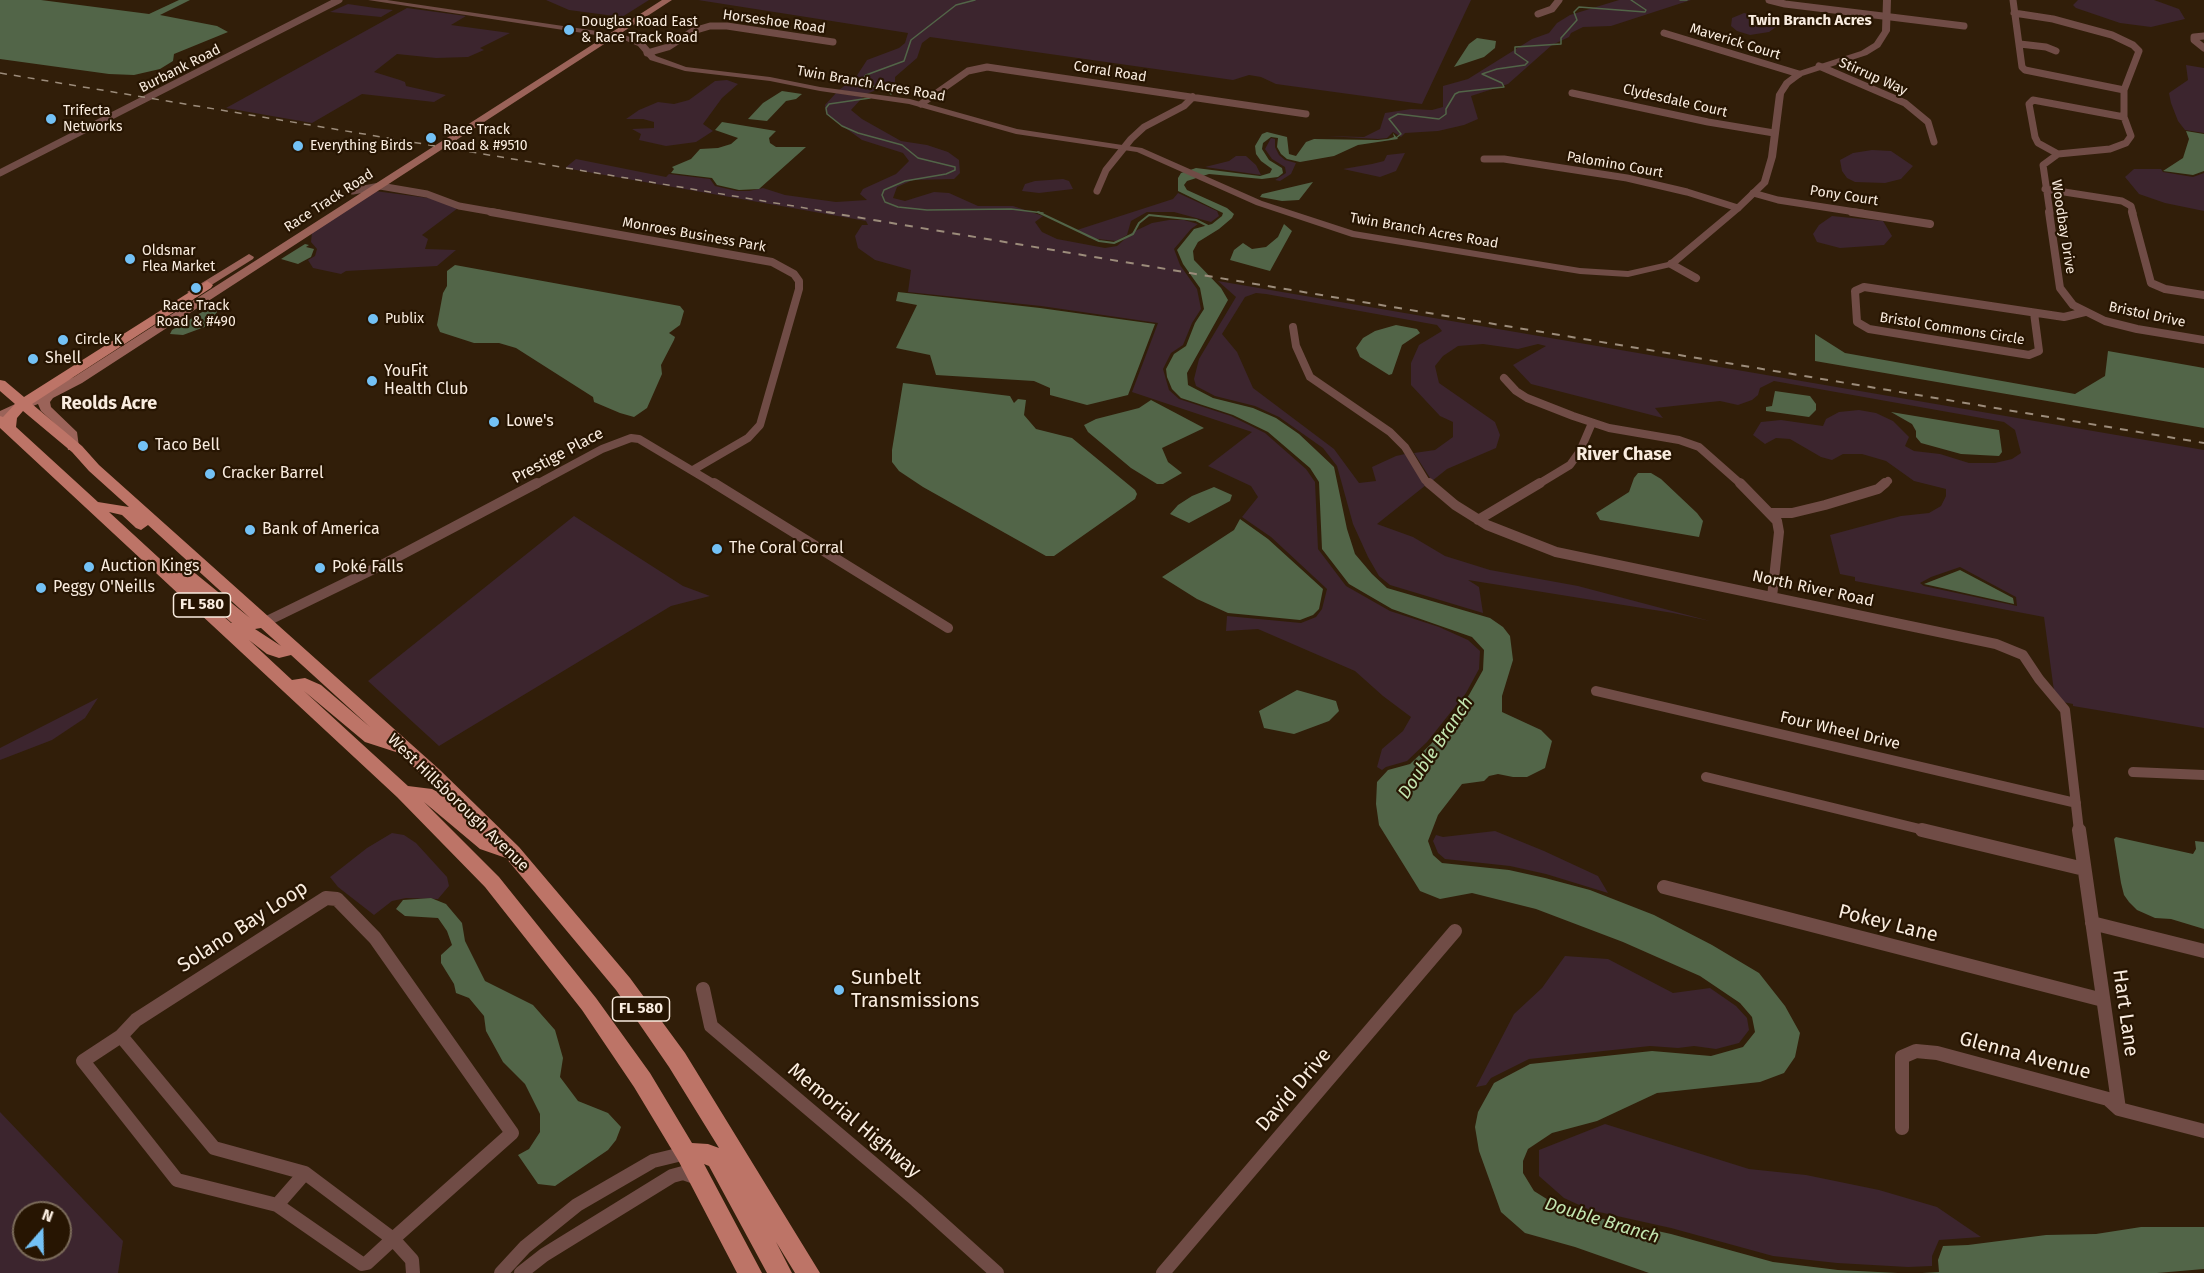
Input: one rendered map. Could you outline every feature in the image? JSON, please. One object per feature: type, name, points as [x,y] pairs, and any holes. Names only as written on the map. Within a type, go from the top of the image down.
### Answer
[{"type":"main road","name":"Race Track Road","points":[[11,409],[49,395],[97,367],[324,210],[654,0]]},
{"type":"main road","name":"Race Track Road","points":[[234,273],[258,264],[668,0]]},
{"type":"main road","points":[[258,264],[257,260],[262,254],[313,221],[324,210],[351,204]]},
{"type":"main road","points":[[0,384],[19,388],[45,381],[153,312],[234,273]]},
{"type":"main road","points":[[97,367],[116,350],[203,294],[207,291],[207,285]]},
{"type":"main road","points":[[11,409],[207,285]]},
{"type":"main road","points":[[11,409],[179,300]]},
{"type":"main road","name":"FL 580","points":[[0,384],[11,409]]},
{"type":"main road","points":[[49,395],[44,402],[45,408],[71,432],[73,447]]},
{"type":"main road","points":[[11,409],[67,457],[94,468]]},
{"type":"main road","name":"West Hillsborough Avenue","points":[[11,409],[73,447],[404,749],[512,852],[623,984],[677,1060],[808,1273]]},
{"type":"main road","name":"West Hillsborough Avenue","points":[[11,409],[94,506],[403,792],[492,882],[589,1004],[642,1080],[686,1153],[750,1273]]},
{"type":"main road","points":[[94,506],[117,508],[127,512],[166,547],[184,549]]},
{"type":"main road","points":[[153,560],[179,569],[238,619],[248,624],[265,622]]},
{"type":"main road","points":[[225,627],[249,632],[279,652],[294,649]]},
{"type":"main road","points":[[290,686],[305,684],[315,689],[372,738],[404,749]]},
{"type":"main road","points":[[403,792],[432,796],[487,844],[512,852]]},
{"type":"main road","points":[[686,1153],[708,1154],[717,1159],[780,1273]]},
{"type":"street","name":"Burbank Road","points":[[0,173],[339,0]]},
{"type":"street","name":"Twin Branch Acres Road","points":[[372,0],[615,35],[638,42],[657,60],[685,69],[770,79],[921,104],[1016,131],[1123,147],[1154,155],[1259,203],[1352,234],[1602,273],[1628,274],[1654,270],[1671,264],[1738,208],[1765,182],[1772,157],[1780,94],[1787,83],[1799,74],[1864,53],[1877,45],[1883,38],[1887,0]]},
{"type":"street","points":[[1538,14],[1552,9],[1559,0]]},
{"type":"street","points":[[1769,0],[1785,4],[1964,26]]},
{"type":"street","points":[[2013,0],[2022,68],[2030,73],[2124,90]]},
{"type":"street","points":[[2014,13],[2053,19],[2112,35],[2133,45],[2139,51],[2124,90],[2124,117],[2132,136],[2126,143],[2110,149],[2058,154],[2038,143],[2028,104],[2033,100],[2124,117]]},
{"type":"street","name":"Horseshoe Road","points":[[647,53],[668,47],[693,31],[710,26],[727,26],[833,42]]},
{"type":"street","name":"Maverick Court","points":[[1664,33],[1799,74]]},
{"type":"street","points":[[2204,36],[2194,37],[2194,40],[2204,48]]},
{"type":"street","points":[[2020,44],[2046,47],[2056,51]]},
{"type":"street","name":"Stirrup Way","points":[[1819,66],[1905,103],[1928,122],[1934,142]]},
{"type":"street","name":"Corral Road","points":[[921,104],[968,71],[987,67],[1306,114]]},
{"type":"street","name":"Clydesdale Court","points":[[1572,93],[1774,133]]},
{"type":"street","points":[[1097,191],[1106,170],[1123,147],[1144,127],[1184,106],[1193,97]]},
{"type":"street","name":"Woodbay Drive","points":[[2058,154],[2043,165],[2060,288],[2067,299],[2085,312]]},
{"type":"street","name":"Palomino Court","points":[[1484,159],[1504,159],[1627,178],[1679,190],[1738,208]]},
{"type":"street","name":"Monroes Business Park","points":[[353,191],[380,186],[430,194],[459,206],[772,262],[794,274],[799,281],[799,289],[760,425],[748,438],[693,470]]},
{"type":"street","points":[[2045,189],[2122,201],[2132,206],[2151,283],[2165,289],[2204,295]]},
{"type":"street","name":"Pony Court","points":[[1753,193],[1778,200],[1930,224]]},
{"type":"street","points":[[1671,264],[1696,278]]},
{"type":"street","name":"Bristol Commons Circle","points":[[2034,313],[2039,351],[2030,355],[1869,329],[1857,322],[1855,291],[1864,286],[2064,317],[2085,312]]},
{"type":"street","name":"Bristol Drive","points":[[2085,312],[2125,326],[2204,340]]},
{"type":"street","name":"North River Road","points":[[1293,327],[1296,346],[1310,377],[1390,432],[1405,447],[1425,480],[1455,505],[1478,520],[1556,552],[1996,644],[2023,655],[2039,679],[2065,710],[2092,923]]},
{"type":"street","points":[[1504,378],[1516,391],[1527,398],[1592,423],[1691,444],[1708,454],[1772,513],[1777,521],[1779,532],[1772,597]]},
{"type":"street","points":[[1478,520],[1570,465],[1580,451],[1592,423]]},
{"type":"street","points":[[1691,444],[1702,438]]},
{"type":"street","name":"Prestige Place","points":[[265,622],[382,565],[621,441],[639,439],[948,628]]},
{"type":"street","points":[[1772,513],[1792,513],[1825,505],[1878,489],[1888,481]]},
{"type":"street","name":"Four Wheel Drive","points":[[1596,691],[2076,804]]},
{"type":"street","points":[[2133,772],[2204,775]]},
{"type":"street","points":[[1706,777],[2084,869]]},
{"type":"street","name":"Pokey Lane","points":[[1664,887],[2103,1000]]},
{"type":"street","name":"Solano Bay Loop","points":[[121,1036],[136,1020],[313,906],[326,898],[337,899],[375,938],[512,1133],[393,1239]]},
{"type":"street","points":[[2092,923],[2204,951]]},
{"type":"street","name":"Hart Lane","points":[[2092,923],[2119,1108]]},
{"type":"street","name":"David Drive","points":[[1163,1273],[1455,931]]},
{"type":"street","name":"Memorial Highway","points":[[703,989],[711,1026],[916,1200],[997,1273]]},
{"type":"street","points":[[393,1239],[367,1263],[362,1264],[277,1205],[177,1180],[82,1061],[121,1036],[214,1148],[305,1173],[393,1239],[412,1260],[413,1273]]},
{"type":"street","name":"Glenna Avenue","points":[[1902,1128],[1902,1058],[1907,1053],[1916,1051],[1937,1053],[2108,1099],[2119,1108],[2204,1131]]},
{"type":"street","points":[[501,1273],[525,1247],[578,1205],[653,1161],[686,1153]]},
{"type":"street","points":[[277,1205],[305,1173]]},
{"type":"street","points":[[521,1273],[544,1254],[672,1176],[691,1174],[701,1180]]},
{"type":"shaded area","points":[[546,0],[649,0],[622,17],[569,10]]},
{"type":"shaded area","points":[[698,0],[1471,0],[1422,104],[1276,84],[1261,77],[1249,75],[1233,80],[930,37],[922,43],[917,58],[895,77],[895,83],[866,94],[839,90],[856,77],[867,60],[899,48],[905,43],[908,33]]},
{"type":"shaded area","points":[[1619,0],[1691,0],[1611,26],[1583,27],[1571,33],[1569,37],[1552,45],[1508,84],[1471,96],[1478,119],[1464,125],[1438,131],[1405,133],[1401,137],[1393,132],[1387,138],[1378,139],[1326,136],[1364,137],[1380,129],[1385,113],[1411,109],[1432,110],[1443,107],[1443,86],[1468,79],[1532,39],[1549,33],[1557,23],[1570,15]]},
{"type":"shaded area","points":[[2078,0],[2154,0],[2179,9],[2185,19],[2151,27],[2120,23],[2076,8],[2073,5]]},
{"type":"shaded area","points":[[348,4],[393,10],[381,17],[330,12]]},
{"type":"shaded area","points":[[407,8],[466,16],[451,25],[510,33],[480,48],[484,50],[468,57],[436,58],[397,54],[374,72],[405,82],[406,86],[446,95],[434,102],[362,94],[312,123],[226,108]]},
{"type":"shaded area","points":[[1744,13],[1775,22],[1776,27],[1769,32],[1750,35],[1737,31],[1731,26],[1732,18]]},
{"type":"shaded area","points":[[2186,65],[2204,68],[2204,133],[2185,130],[2178,121],[2171,103],[2169,93],[2188,80]]},
{"type":"shaded area","points":[[727,80],[738,84],[722,98],[703,124],[713,131],[696,142],[666,146],[639,140],[641,134],[632,129],[654,128],[654,122],[643,119],[626,119],[639,110],[658,102],[674,104],[689,100],[715,81]]},
{"type":"shaded area","points":[[836,93],[863,97],[851,110],[862,119],[901,141],[927,145],[948,152],[959,160],[960,173],[954,179],[913,180],[897,187],[893,198],[905,201],[934,192],[949,193],[978,206],[1013,206],[1043,216],[1035,222],[1042,232],[1057,239],[1105,248],[1117,246],[1133,232],[1152,223],[1184,220],[1198,224],[1174,249],[1180,265],[1197,289],[1201,309],[1183,345],[1171,353],[1163,369],[1169,390],[1179,399],[1231,416],[1265,433],[1306,469],[1315,482],[1318,549],[1346,586],[1390,611],[1439,627],[1468,640],[1480,651],[1479,669],[1466,693],[1427,742],[1407,761],[1382,770],[1377,767],[1382,749],[1403,731],[1411,717],[1355,671],[1258,629],[1226,631],[1227,616],[1301,623],[1316,617],[1322,609],[1327,589],[1271,537],[1242,517],[1258,497],[1251,486],[1208,466],[1252,432],[1132,392],[1158,323],[1041,306],[908,292],[911,270],[875,260],[858,248],[855,236],[862,225],[868,225],[866,221],[565,168],[576,159],[666,177],[669,174],[710,179],[715,186],[737,191],[763,188],[785,195],[836,202],[867,200],[860,194],[863,189],[896,174],[909,161],[903,153],[862,140],[826,114],[825,105]]},
{"type":"shaded area","points":[[1271,138],[1275,139],[1275,147],[1279,155],[1285,160],[1296,163],[1291,174],[1280,181],[1275,180],[1286,173],[1285,167],[1272,159],[1265,149]]},
{"type":"shaded area","points":[[1872,150],[1891,151],[1913,166],[1901,179],[1885,183],[1855,182],[1847,178],[1842,171],[1840,160],[1853,153]]},
{"type":"shaded area","points":[[1405,153],[1396,171],[1380,177],[1343,169],[1384,161],[1387,155]]},
{"type":"shaded area","points":[[1236,156],[1246,156],[1256,165],[1261,175],[1205,167],[1229,161]]},
{"type":"shaded area","points":[[2134,169],[2161,169],[2163,172],[2193,177],[2204,173],[2204,211],[2165,203],[2139,194],[2125,177]]},
{"type":"shaded area","points":[[1063,179],[1069,181],[1073,189],[1039,193],[1022,191],[1025,184],[1035,181]]},
{"type":"shaded area","points":[[375,191],[436,199],[458,208],[422,235],[428,239],[425,249],[456,250],[437,266],[346,271],[341,274],[313,268],[308,260],[315,256],[317,249],[311,242],[312,232]]},
{"type":"shaded area","points":[[1178,193],[1217,211],[1219,216],[1211,222],[1174,212],[1147,212],[1131,221],[1127,235],[1116,241],[1089,238],[1077,230],[1173,199]]},
{"type":"shaded area","points":[[1832,216],[1883,221],[1892,236],[1884,245],[1840,248],[1817,242],[1813,234],[1819,225]]},
{"type":"shaded area","points":[[1218,281],[2204,450],[2204,728],[2073,706],[2073,704],[2063,702],[2054,691],[2044,617],[1855,581],[1855,577],[1840,574],[1830,535],[1901,516],[1929,513],[1941,506],[1946,496],[1946,489],[1914,481],[1886,461],[1862,454],[1843,454],[1832,460],[1821,457],[1790,439],[1776,438],[1765,444],[1753,435],[1761,422],[1781,420],[1823,426],[1826,419],[1839,412],[1859,410],[1876,413],[1893,421],[1909,437],[1905,446],[1914,451],[1940,454],[1969,463],[1995,463],[2012,459],[2021,453],[2015,430],[2004,422],[1774,381],[1760,388],[1758,395],[1752,400],[1738,405],[1720,401],[1655,408],[1663,418],[1531,384],[1513,365],[1546,346],[1538,344],[1518,349],[1483,344],[1458,346],[1443,356],[1435,366],[1439,383],[1495,422],[1500,435],[1496,448],[1447,469],[1432,481],[1414,453],[1435,450],[1453,437],[1453,422],[1440,416],[1411,385],[1411,363],[1419,345],[1442,331],[1437,325],[1266,294],[1256,293],[1245,297],[1222,334],[1237,352],[1253,388],[1334,449],[1359,483],[1376,481],[1372,467],[1405,454],[1426,485],[1377,524],[1413,537],[1445,556],[1490,570],[1578,586],[1710,621],[1468,580],[1479,587],[1483,613],[1390,585],[1379,576],[1368,557],[1353,524],[1337,466],[1323,448],[1279,417],[1255,406],[1215,396],[1196,386],[1194,379],[1199,359],[1236,297]],"holes":[[[1960,567],[2016,597],[2017,606],[1924,586],[1920,583]]]},
{"type":"shaded area","points":[[574,516],[683,586],[710,596],[671,606],[439,746],[368,681]]},
{"type":"shaded area","points":[[98,698],[85,718],[52,740],[0,760],[0,748]]},
{"type":"shaded area","points":[[1495,831],[1598,876],[1608,893],[1546,874],[1510,866],[1445,859],[1438,853],[1433,841],[1436,835],[1443,837]]},
{"type":"shaded area","points":[[392,833],[404,835],[416,843],[447,877],[449,886],[438,899],[406,898],[392,901],[374,915],[338,887],[330,877],[367,848]]},
{"type":"shaded area","points":[[1565,956],[1608,959],[1673,993],[1710,988],[1736,1006],[1747,1018],[1749,1030],[1739,1043],[1716,1049],[1694,1046],[1678,1048],[1650,1046],[1529,1059],[1491,1078],[1486,1085],[1476,1087],[1514,1014],[1542,988]]},
{"type":"shaded area","points":[[0,1112],[123,1241],[118,1273],[0,1273]]},
{"type":"shaded area","points":[[1605,1124],[1749,1169],[1806,1175],[1879,1190],[1937,1207],[1981,1237],[1939,1240],[1932,1256],[1932,1266],[1837,1263],[1773,1256],[1671,1228],[1590,1210],[1564,1198],[1539,1176],[1539,1150]]},
{"type":"water","points":[[0,0],[41,0],[149,14],[179,0],[190,0],[160,15],[217,26],[228,32],[174,54],[173,61],[160,69],[134,75],[109,74],[0,59]]},
{"type":"water","points":[[1477,38],[1496,41],[1495,48],[1484,57],[1454,67],[1469,44]]},
{"type":"water","points":[[782,91],[802,94],[796,99],[786,101],[767,121],[748,119],[763,103]]},
{"type":"water","points":[[722,122],[776,131],[769,138],[770,143],[776,147],[806,147],[759,189],[739,190],[717,185],[712,178],[671,173],[674,169],[672,167],[691,159],[700,149],[718,148],[731,144],[738,138],[715,130]]},
{"type":"water","points":[[2186,131],[2204,134],[2204,171],[2193,175],[2163,171],[2183,158],[2189,139]]},
{"type":"water","points":[[1267,132],[1287,137],[1289,154],[1296,156],[1306,142],[1314,139],[1378,140],[1394,137],[1393,133],[1398,139],[1358,145],[1334,156],[1300,162],[1287,159],[1281,154],[1277,147],[1278,138],[1271,137],[1263,143],[1262,149],[1269,160],[1282,168],[1283,173],[1278,177],[1262,179],[1209,174],[1187,181],[1184,185],[1187,190],[1227,208],[1234,214],[1219,229],[1198,242],[1193,251],[1194,260],[1221,288],[1228,300],[1187,373],[1188,385],[1213,398],[1253,408],[1276,418],[1299,434],[1334,467],[1347,529],[1355,554],[1387,588],[1490,618],[1503,627],[1510,636],[1513,660],[1502,696],[1502,712],[1541,730],[1552,741],[1545,768],[1527,777],[1498,774],[1489,776],[1484,781],[1462,784],[1438,815],[1428,841],[1433,855],[1442,863],[1509,870],[1590,890],[1654,915],[1759,973],[1785,1006],[1800,1033],[1795,1057],[1784,1073],[1760,1082],[1657,1093],[1597,1121],[1552,1133],[1528,1149],[1523,1161],[1523,1173],[1534,1191],[1558,1206],[1585,1215],[1671,1234],[1773,1262],[1838,1270],[1898,1273],[1649,1273],[1575,1247],[1525,1233],[1501,1212],[1479,1151],[1475,1127],[1478,1112],[1494,1083],[1530,1064],[1652,1051],[1711,1056],[1743,1047],[1755,1032],[1752,1017],[1740,1003],[1700,976],[1623,942],[1536,909],[1472,893],[1440,899],[1420,891],[1379,825],[1376,804],[1377,782],[1388,770],[1410,764],[1431,744],[1469,695],[1483,670],[1484,650],[1472,637],[1392,609],[1349,584],[1322,549],[1319,482],[1310,468],[1268,432],[1233,415],[1181,398],[1172,389],[1167,377],[1166,369],[1174,354],[1186,346],[1195,323],[1204,309],[1200,288],[1183,264],[1177,250],[1194,229],[1212,224],[1223,213],[1178,191],[1178,178],[1181,173],[1196,168],[1260,176],[1270,173],[1272,169],[1261,161],[1256,154],[1255,146],[1262,134]]},
{"type":"water","points":[[1313,182],[1299,200],[1282,201],[1260,197],[1262,194]]},
{"type":"water","points":[[1284,224],[1292,231],[1270,271],[1230,260],[1234,250],[1243,243],[1252,249],[1266,247],[1278,237]]},
{"type":"water","points":[[305,244],[309,245],[306,247],[314,249],[311,257],[298,264],[281,259]]},
{"type":"water","points":[[455,265],[680,306],[684,311],[680,325],[669,333],[675,337],[661,365],[662,374],[647,408],[634,417],[620,413],[594,402],[593,397],[516,348],[499,343],[474,343],[440,332],[437,325],[443,293],[447,286],[447,271]]},
{"type":"water","points":[[898,292],[1155,324],[1128,395],[1087,405],[1050,395],[1050,388],[1034,381],[936,375],[930,355],[896,348],[917,305],[896,301]]},
{"type":"water","points":[[214,305],[218,307],[218,310],[210,325],[183,335],[170,334],[172,330]]},
{"type":"water","points":[[1396,325],[1417,329],[1420,333],[1402,345],[1392,374],[1389,375],[1360,357],[1356,348],[1363,338],[1375,331]]},
{"type":"water","points":[[1815,334],[1845,353],[2075,394],[2105,376],[2108,351],[2204,368],[2204,428],[1815,361]]},
{"type":"water","points":[[903,383],[1010,396],[1014,403],[1018,399],[1026,400],[1024,415],[1036,429],[1072,438],[1135,490],[1137,494],[1135,499],[1054,556],[1046,556],[923,487],[899,471],[892,462],[892,450]]},
{"type":"water","points":[[1775,391],[1810,396],[1816,404],[1816,410],[1809,417],[1766,411],[1766,407],[1772,406]]},
{"type":"water","points":[[1151,400],[1204,428],[1162,448],[1168,462],[1182,473],[1163,484],[1157,484],[1131,468],[1088,432],[1084,425],[1096,419],[1139,408]]},
{"type":"water","points":[[1891,412],[1999,430],[2002,452],[1999,456],[1961,454],[1921,443],[1916,437],[1912,424]]},
{"type":"water","points":[[1638,473],[1651,473],[1661,479],[1697,513],[1703,521],[1699,537],[1600,520],[1596,513],[1629,492]]},
{"type":"water","points":[[1214,487],[1232,495],[1230,501],[1189,523],[1170,514],[1178,505],[1192,496]]},
{"type":"water","points":[[1240,519],[1268,539],[1323,589],[1319,609],[1313,615],[1300,620],[1228,613],[1197,599],[1162,577],[1234,530]]},
{"type":"water","points":[[1960,570],[2013,598],[2014,604],[1924,584]]},
{"type":"water","points":[[1297,690],[1336,701],[1339,711],[1329,721],[1294,734],[1264,728],[1259,711]]},
{"type":"water","points":[[2116,837],[2193,854],[2196,849],[2195,841],[2204,842],[2204,929],[2171,919],[2155,918],[2137,910],[2129,902],[2124,895],[2121,883],[2114,839]]},
{"type":"water","points":[[431,898],[446,904],[462,923],[465,941],[485,981],[533,1005],[555,1030],[563,1058],[560,1077],[578,1101],[608,1113],[621,1127],[616,1140],[608,1150],[555,1186],[538,1184],[518,1155],[529,1149],[540,1132],[540,1114],[525,1084],[503,1062],[486,1031],[484,1016],[469,998],[456,993],[454,984],[441,963],[441,955],[452,945],[447,931],[438,918],[405,916],[396,909],[403,900]]},
{"type":"water","points":[[2141,1227],[2204,1227],[2204,1269],[2157,1273],[1922,1273],[1939,1272],[1938,1260],[1943,1246],[2046,1235],[2096,1234]]},
{"type":"waterway","points":[[891,94],[888,90],[864,84],[863,79],[866,75],[904,61],[911,40],[956,5],[975,0]]},
{"type":"waterway","name":"Double Branch","points":[[1396,138],[1401,134],[1389,119],[1398,114],[1439,119],[1446,114],[1446,109],[1455,94],[1459,92],[1504,87],[1502,83],[1482,74],[1497,69],[1525,65],[1528,62],[1515,53],[1515,47],[1561,44],[1561,38],[1577,20],[1574,12],[1579,7],[1645,12],[1646,10],[1631,0]]},
{"type":"waterway","name":"Double Branch","points":[[1680,0],[1687,0]]},
{"type":"waterway","points":[[870,98],[829,104],[826,108],[827,114],[842,126],[858,133],[902,145],[918,158],[955,167],[955,170],[946,174],[905,181],[884,190],[882,195],[885,202],[898,207],[927,210],[1011,209],[1039,213]]},
{"type":"waterway","points":[[1039,213],[1099,241],[1114,243],[1133,234],[1139,223],[1149,215],[1196,220],[1208,226]]},
{"type":"railway","points":[[0,73],[835,213]]},
{"type":"railway","points":[[826,212],[2204,443]]},
{"type":"place","name":"Douglas Road East & Race Track Road","points":[[569,30]]},
{"type":"place","name":"Trifecta Networks","points":[[51,119]]},
{"type":"place","name":"Race Track Road & #9510","points":[[431,138]]},
{"type":"place","name":"Everything Birds","points":[[298,146]]},
{"type":"place","name":"Oldsmar Flea Market","points":[[130,259]]},
{"type":"place","name":"Race Track Road & #490","points":[[196,288]]},
{"type":"place","name":"Publix","points":[[373,319]]},
{"type":"place","name":"Circle K","points":[[63,340]]},
{"type":"place","name":"Shell","points":[[33,359]]},
{"type":"place","name":"YouFit Health Club","points":[[372,381]]},
{"type":"place","name":"Lowe's","points":[[494,422]]},
{"type":"place","name":"Taco Bell","points":[[143,446]]},
{"type":"place","name":"Cracker Barrel","points":[[210,474]]},
{"type":"place","name":"Bank of America","points":[[250,530]]},
{"type":"place","name":"The Coral Corral","points":[[717,549]]},
{"type":"place","name":"Auction Kings","points":[[89,567]]},
{"type":"place","name":"Poké Falls","points":[[320,568]]},
{"type":"place","name":"Peggy O'Neills","points":[[41,588]]},
{"type":"place","name":"Sunbelt Transmissions","points":[[839,990]]},
{"type":"district","name":"Twin Branch Acres","points":[[1810,21]]},
{"type":"district","name":"Reolds Acre","points":[[109,404]]},
{"type":"district","name":"River Chase","points":[[1624,455]]}]
